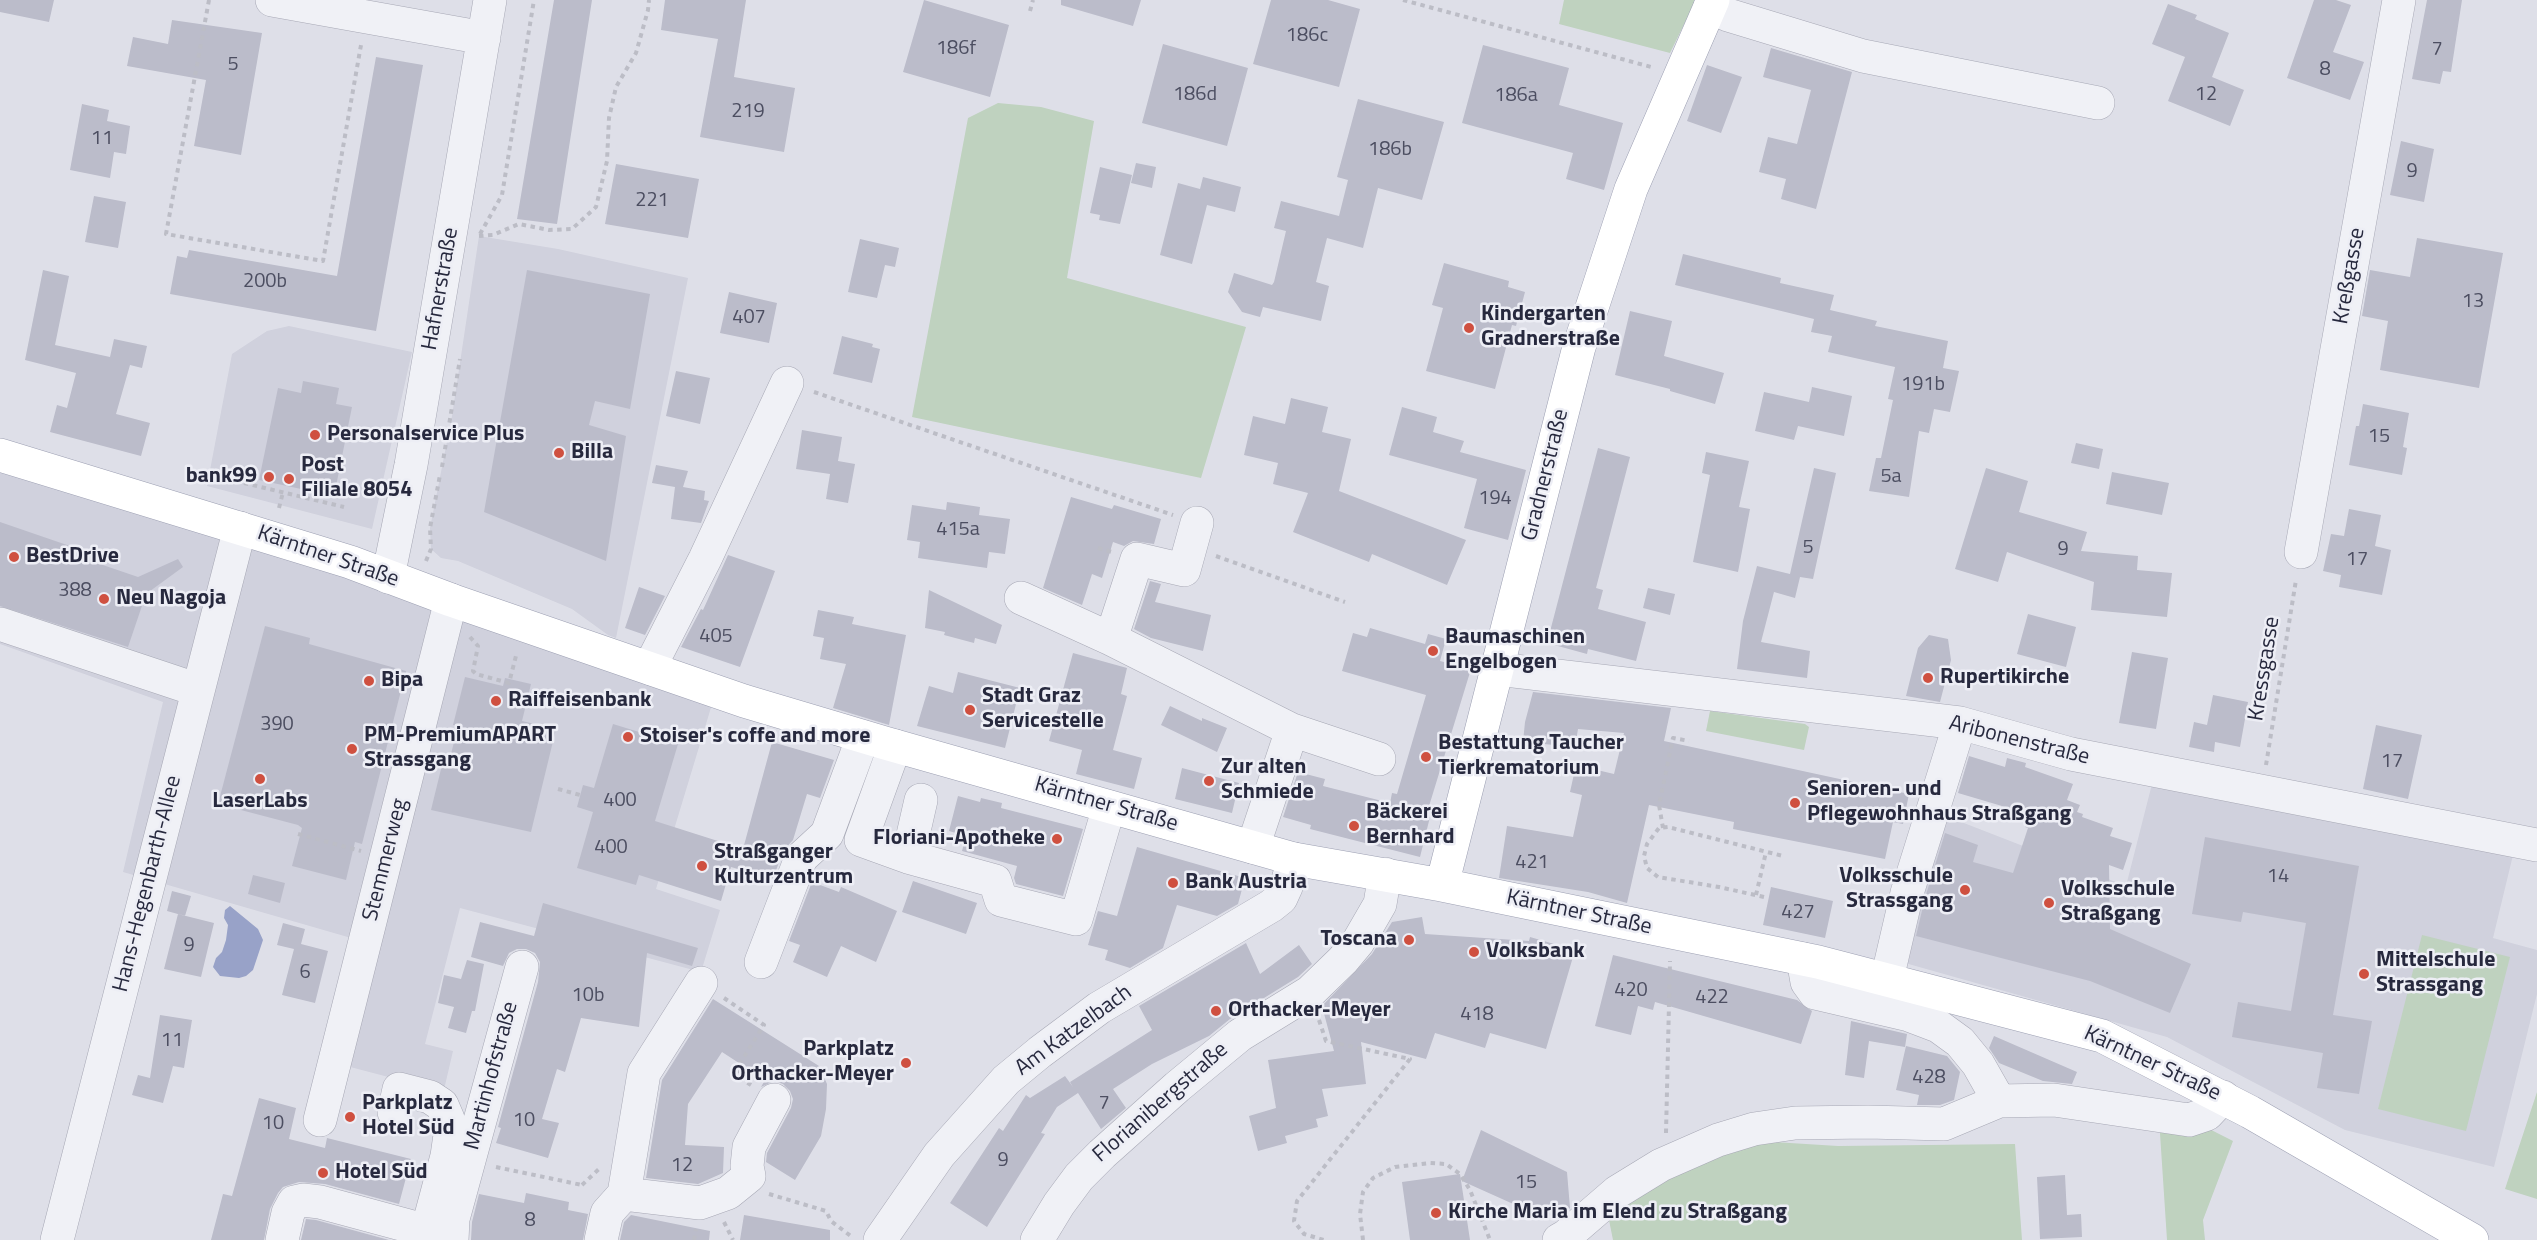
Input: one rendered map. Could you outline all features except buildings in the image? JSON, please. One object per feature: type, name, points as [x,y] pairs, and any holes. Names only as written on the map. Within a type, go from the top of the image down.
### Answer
[{"type":"main road","name":"Gradnerstraße","points":[[1442,885],[1579,347],[1631,189],[1711,3]]},
{"type":"main road","name":"Kärntner Straße","points":[[0,454],[350,562],[452,600],[735,698],[863,737],[1294,859],[1442,885],[1803,959],[2102,1036],[2223,1097],[2472,1240]]},
{"type":"street","points":[[272,0],[484,38]]},
{"type":"street","name":"Hafnerstraße","points":[[388,577],[411,465],[490,0]]},
{"type":"street","name":"Kreßgasse","points":[[2301,552],[2399,0]]},
{"type":"street","points":[[1711,3],[1728,15],[1863,56],[2098,103]]},
{"type":"street","points":[[652,669],[656,655],[705,559],[787,382]]},
{"type":"street","points":[[1111,639],[1137,559],[1184,570],[1197,523]]},
{"type":"street","name":"Hans-Hegenbarth-Allee","points":[[57,1240],[240,528]]},
{"type":"street","points":[[1021,598],[1111,639],[1292,730],[1379,759]]},
{"type":"street","name":"Stemmerweg","points":[[320,1120],[452,600]]},
{"type":"street","points":[[0,624],[198,690]]},
{"type":"street","name":"Aribonenstraße","points":[[1497,669],[1742,700],[1960,723],[2071,754],[2537,845]]},
{"type":"street","points":[[1887,979],[1907,893],[1960,723]]},
{"type":"street","points":[[1253,847],[1292,730]]},
{"type":"street","points":[[761,962],[801,858],[826,834],[863,737]]},
{"type":"street","points":[[895,746],[861,840],[908,857],[995,881],[1001,900],[1076,919],[1109,807]]},
{"type":"street","points":[[908,857],[921,800]]},
{"type":"street","name":"Am Katzelbach","points":[[880,1240],[958,1132],[1006,1080],[1072,1028],[1135,985],[1271,906],[1281,898],[1294,859]]},
{"type":"street","name":"Florianibergstraße","points":[[1036,1240],[1079,1177],[1102,1154],[1240,1035],[1310,992],[1343,960],[1358,942],[1380,904],[1385,874]]},
{"type":"street","points":[[1803,959],[1807,982],[1815,993],[1909,1015],[1938,1026],[1960,1042],[1978,1064],[1999,1101]]},
{"type":"street","name":"Martinhofstraße","points":[[452,1240],[453,1218],[522,967]]},
{"type":"street","points":[[602,1240],[607,1213],[624,1194],[644,1073],[701,983]]},
{"type":"street","points":[[282,1240],[288,1213],[294,1202],[303,1200],[320,1202],[428,1231],[447,1156],[450,1135],[448,1119],[441,1105],[430,1097],[399,1089],[394,1112]]},
{"type":"street","points":[[1559,1240],[1617,1192],[1661,1165],[1745,1131],[1795,1123],[1944,1124],[1999,1101],[2054,1100],[2189,1120],[2207,1114],[2223,1097]]},
{"type":"street","points":[[624,1194],[700,1203],[728,1193],[749,1176],[747,1166],[749,1147],[774,1100]]},
{"type":"path","points":[[209,0],[166,234],[323,261],[366,17]]},
{"type":"path","points":[[477,244],[478,236],[502,195],[534,0]]},
{"type":"path","points":[[478,236],[493,235],[519,224],[549,230],[572,229],[596,207],[607,161],[609,117],[616,87],[636,53],[649,0]]},
{"type":"path","points":[[1030,11],[1033,0]]},
{"type":"path","points":[[1403,0],[1679,74]]},
{"type":"path","points":[[428,554],[431,549],[430,528],[462,349]]},
{"type":"path","points":[[787,382],[1197,523]]},
{"type":"path","points":[[244,483],[344,507]]},
{"type":"path","points":[[279,508],[283,492]]},
{"type":"path","name":"Kressgasse","points":[[2261,792],[2301,552]]},
{"type":"path","points":[[1228,561],[1345,602]]},
{"type":"path","points":[[466,632],[478,646],[473,671],[476,674],[509,683],[518,651]]},
{"type":"path","points":[[1663,828],[1658,812],[1673,738],[1689,741]]},
{"type":"path","points":[[558,789],[580,795]]},
{"type":"path","points":[[1764,897],[1658,877],[1647,868],[1644,856],[1647,844],[1653,834],[1663,828],[1749,846],[1783,856]]},
{"type":"path","points":[[298,834],[387,858]]},
{"type":"path","points":[[1756,896],[1766,852]]},
{"type":"path","points":[[1665,1144],[1670,966]]},
{"type":"path","points":[[701,983],[764,1025],[740,1063],[738,1071],[740,1078],[774,1100]]},
{"type":"path","points":[[1323,1240],[1304,1234],[1294,1221],[1297,1201],[1410,1059],[1326,1041]]},
{"type":"path","points":[[1363,1240],[1360,1214],[1364,1192],[1373,1178],[1395,1167],[1430,1163],[1446,1164],[1460,1174],[1470,1190],[1490,1240]]},
{"type":"path","name":"Martinhofstraße","points":[[462,1184],[488,1165],[582,1185]]},
{"type":"path","points":[[749,1176],[766,1193],[826,1211],[831,1221],[856,1240]]},
{"type":"shaded area","points":[[479,236],[558,249],[688,278],[616,638],[608,635],[572,609],[458,561],[441,558],[431,549],[430,528],[452,416]]},
{"type":"shaded area","points":[[289,326],[412,352],[372,529],[207,486],[232,354],[267,331]]},
{"type":"shaded area","points":[[0,454],[716,691],[656,889],[720,910],[701,972],[460,908],[425,1044],[453,1051],[443,1094],[415,1084],[335,1063],[365,942],[123,872],[163,702],[0,644]]},
{"type":"shaded area","name":"Mittelschule Strassgang","points":[[2153,780],[2513,855],[2493,938],[2537,950],[2537,994],[2494,1167],[2345,1130],[2167,1037],[1905,963],[1933,811],[2126,886]]},
{"type":"green space","points":[[1564,0],[1696,0],[1670,53],[1559,24]]},
{"type":"green space","points":[[998,103],[1041,107],[1094,121],[1067,278],[1246,327],[1201,478],[912,417],[968,118]]},
{"type":"green space","points":[[1710,711],[1805,724],[1809,727],[1804,750],[1706,731]]},
{"type":"green space","points":[[2422,935],[2510,957],[2466,1131],[2378,1109]]},
{"type":"green space","points":[[2537,1092],[2537,1199],[2505,1189]]},
{"type":"green space","points":[[2158,1103],[2233,1141],[2203,1220],[2205,1240],[2167,1240]]},
{"type":"green space","points":[[1742,1140],[1838,1146],[2015,1144],[2022,1240],[1613,1240],[1607,1210]]},
{"type":"water","points":[[230,906],[258,929],[263,940],[253,970],[239,978],[220,976],[213,967],[226,940],[228,925],[224,918],[225,910]]},
{"type":"place","name":"Kindergarten Gradnerstraße","points":[[1469,328]]},
{"type":"place","name":"Personalservice Plus","points":[[315,435]]},
{"type":"place","name":"Billa","points":[[559,453]]},
{"type":"place","name":"bank99","points":[[269,477]]},
{"type":"place","name":"Post Filiale 8054","points":[[289,479]]},
{"type":"place","name":"BestDrive","points":[[14,557]]},
{"type":"place","name":"Neu Nagoja","points":[[104,599]]},
{"type":"place","name":"Baumaschinen Engelbogen","points":[[1433,651]]},
{"type":"place","name":"Rupertikirche","points":[[1928,678]]},
{"type":"place","name":"Bipa","points":[[369,681]]},
{"type":"place","name":"Raiffeisenbank","points":[[496,701]]},
{"type":"place","name":"Stadt Graz Servicestelle","points":[[970,710]]},
{"type":"place","name":"Stoiser's coffe and more","points":[[628,737]]},
{"type":"place","name":"PM-PremiumAPART Strassgang","points":[[352,749]]},
{"type":"place","name":"Bestattung Taucher Tierkrematorium","points":[[1426,757]]},
{"type":"place","name":"LaserLabs","points":[[260,779]]},
{"type":"place","name":"Zur alten Schmiede","points":[[1209,781]]},
{"type":"place","name":"Senioren- und Pflegewohnhaus Straßgang","points":[[1795,803]]},
{"type":"place","name":"Bäckerei Bernhard","points":[[1354,826]]},
{"type":"place","name":"Floriani-Apotheke","points":[[1057,839]]},
{"type":"place","name":"Straßganger Kulturzentrum","points":[[702,866]]},
{"type":"place","name":"Bank Austria","points":[[1173,883]]},
{"type":"place","name":"Volksschule Strassgang","points":[[1965,890]]},
{"type":"place","name":"Volksschule Straßgang","points":[[2049,903]]},
{"type":"place","name":"Toscana","points":[[1409,940]]},
{"type":"place","name":"Volksbank","points":[[1474,952]]},
{"type":"place","name":"Mittelschule Strassgang","points":[[2364,974]]},
{"type":"place","name":"Orthacker-Meyer","points":[[1216,1011]]},
{"type":"place","name":"Parkplatz Orthacker-Meyer","points":[[906,1063]]},
{"type":"place","name":"Parkplatz Hotel Süd","points":[[350,1117]]},
{"type":"place","name":"Hotel Süd","points":[[323,1173]]},
{"type":"place","name":"Kirche Maria im Elend zu Straßgang","points":[[1436,1213]]}]
